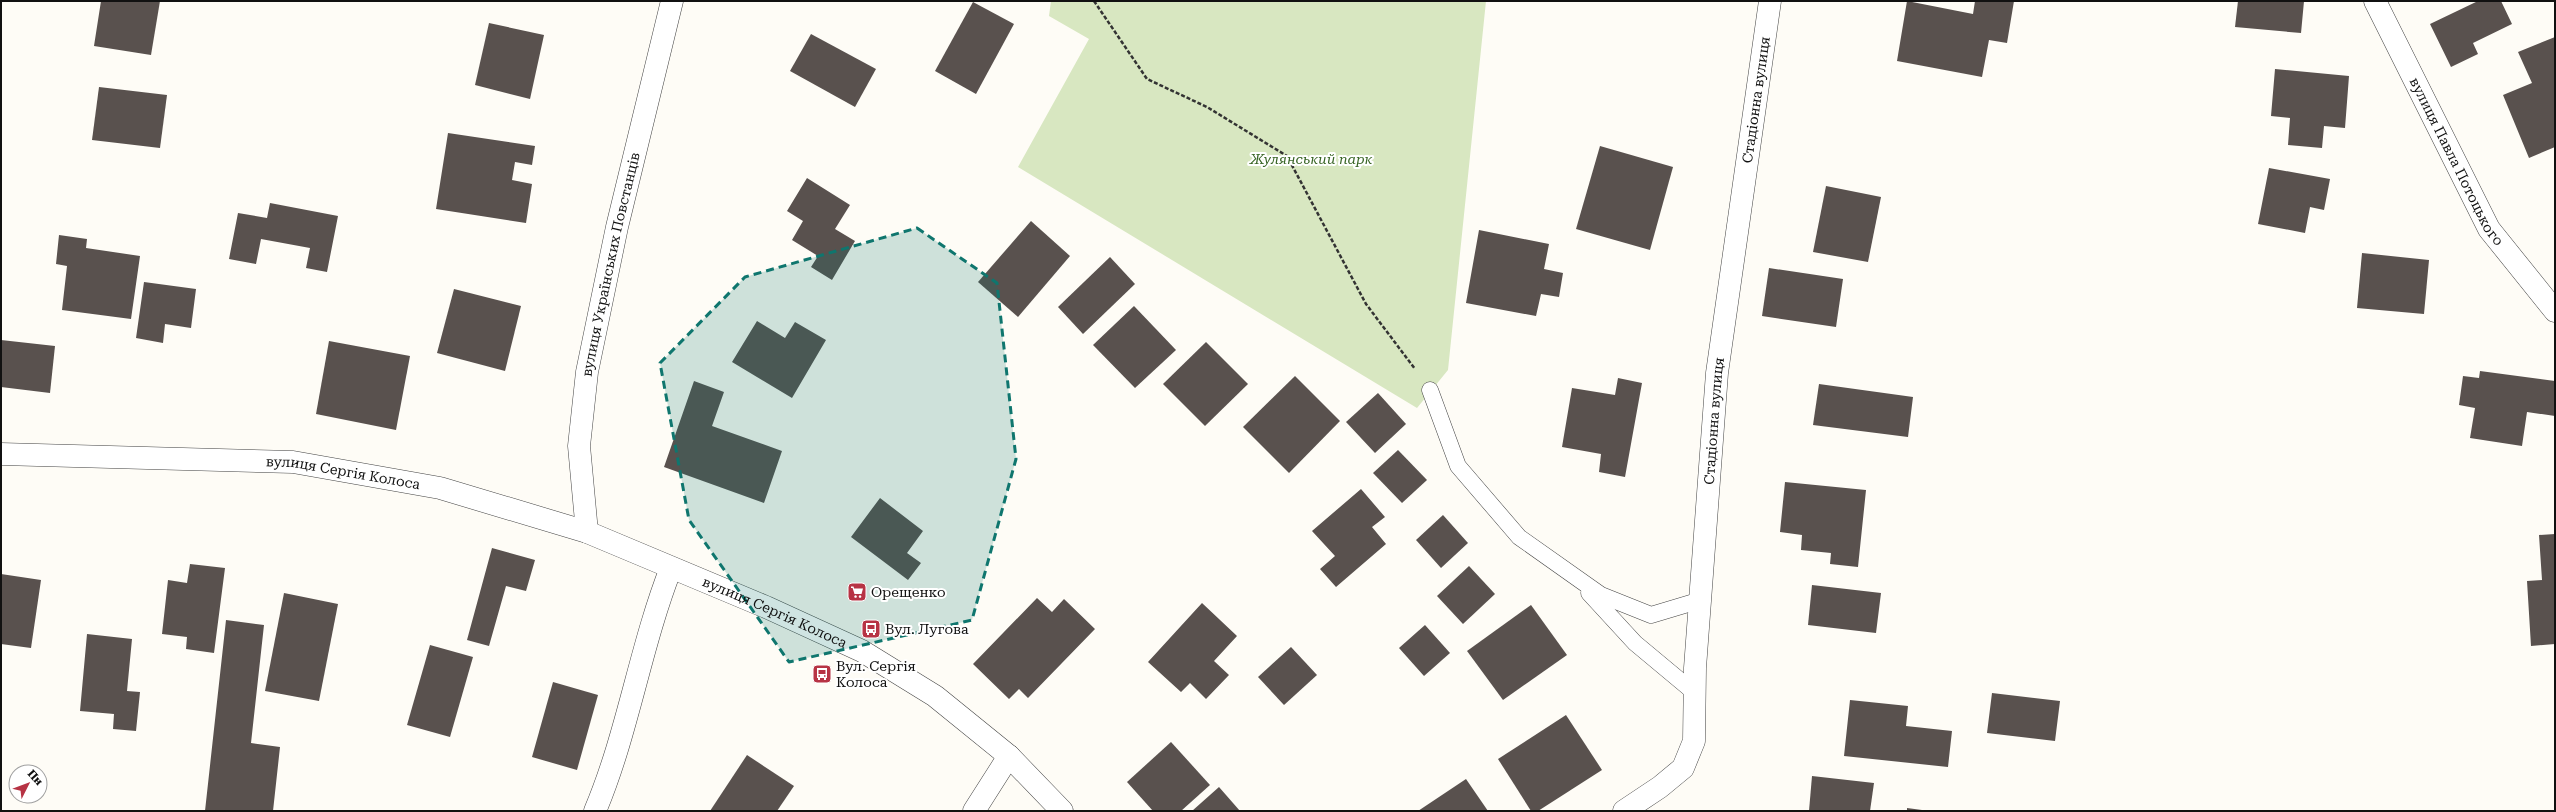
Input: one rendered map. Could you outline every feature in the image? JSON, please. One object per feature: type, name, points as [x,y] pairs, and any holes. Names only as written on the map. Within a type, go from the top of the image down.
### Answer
[{"type":"street","name":"вулиця Українських Повстанців","points":[[587,532],[579,446],[587,372],[617,227],[672,1]]},
{"type":"street","name":"Стадіонна вулиця","points":[[1624,811],[1660,787],[1683,768],[1694,741],[1695,693],[1717,373],[1770,1]]},
{"type":"street","name":"вулиця Павла Потоцького","points":[[2375,1],[2489,229],[2555,311]]},
{"type":"street","name":"вулиця Сергія Колоса","points":[[1,454],[293,462],[440,488],[587,532],[766,607],[862,652],[935,696],[1009,756],[1062,811]]},
{"type":"street","points":[[595,811],[622,731],[660,597],[671,568]]},
{"type":"street","points":[[974,811],[1009,756]]},
{"type":"lane","points":[[1430,390],[1458,466],[1519,537],[1601,595],[1651,615],[1701,600]]},
{"type":"lane","points":[[1573,575],[1636,643],[1695,693]]},
{"type":"path","points":[[1094,1],[1147,79],[1207,107],[1287,156],[1366,304],[1430,390]]},
{"type":"highlighted area","points":[[917,228],[997,283],[1016,459],[972,620],[789,662],[689,520],[660,363],[745,277]]},
{"type":"green space","name":"Жулянський парк","points":[[1051,1],[1486,1],[1448,370],[1417,408],[1018,167],[1089,39],[1049,16]]},
{"type":"building","points":[[101,1],[160,1],[151,55],[94,46]]},
{"type":"building","points":[[1907,1],[1973,14],[1975,1],[2014,1],[2007,43],[1989,40],[1982,77],[1897,61]]},
{"type":"building","points":[[2238,1],[2304,1],[2301,33],[2235,27]]},
{"type":"building","points":[[2478,1],[2501,1],[2512,24],[2473,43],[2478,54],[2451,67],[2430,24]]},
{"type":"building","points":[[973,2],[1014,24],[976,94],[935,71]]},
{"type":"building","points":[[489,23],[544,35],[530,99],[475,85]]},
{"type":"building","points":[[811,34],[876,69],[855,107],[790,71]]},
{"type":"building","points":[[2555,37],[2555,147],[2529,158],[2503,95],[2532,83],[2518,52]]},
{"type":"building","points":[[2275,69],[2349,76],[2345,128],[2324,126],[2322,148],[2288,145],[2290,118],[2271,116]]},
{"type":"building","points":[[99,87],[167,95],[160,148],[92,140]]},
{"type":"building","points":[[448,133],[535,146],[532,165],[515,162],[512,180],[532,184],[526,223],[436,209]]},
{"type":"building","points":[[1600,146],[1673,167],[1650,250],[1576,229]]},
{"type":"building","points":[[2269,168],[2330,179],[2324,210],[2310,207],[2305,233],[2258,224]]},
{"type":"building","points":[[807,178],[850,205],[835,229],[855,241],[832,280],[811,267],[818,256],[792,240],[803,221],[787,211]]},
{"type":"building","points":[[1826,186],[1881,197],[1868,262],[1813,252]]},
{"type":"building","points":[[270,203],[338,216],[327,272],[306,268],[310,248],[261,239],[256,264],[229,259],[238,213],[267,218]]},
{"type":"building","points":[[1031,221],[1070,256],[1018,317],[978,282]]},
{"type":"building","points":[[1479,230],[1549,244],[1544,269],[1563,273],[1559,297],[1541,294],[1536,316],[1466,303]]},
{"type":"building","points":[[59,235],[87,239],[86,248],[140,256],[131,319],[62,310],[67,266],[56,264]]},
{"type":"building","points":[[2362,253],[2429,260],[2424,314],[2357,308]]},
{"type":"building","points":[[1110,257],[1135,284],[1083,334],[1058,307]]},
{"type":"building","points":[[1769,268],[1843,279],[1836,327],[1762,316]]},
{"type":"building","points":[[144,282],[196,289],[191,328],[165,324],[163,343],[136,338]]},
{"type":"building","points":[[454,289],[521,306],[505,371],[437,353]]},
{"type":"building","points":[[1134,306],[1176,350],[1135,388],[1093,345]]},
{"type":"building","points":[[757,321],[785,338],[795,322],[826,340],[792,398],[732,362]]},
{"type":"building","points":[[1,340],[55,346],[50,393],[1,387]]},
{"type":"building","points":[[329,341],[410,356],[396,430],[316,414]]},
{"type":"building","points":[[1206,342],[1248,384],[1205,426],[1163,384]]},
{"type":"building","points":[[2480,371],[2555,381],[2555,416],[2527,412],[2522,446],[2470,438],[2475,408],[2459,405],[2463,376],[2479,378]]},
{"type":"building","points":[[1295,376],[1340,421],[1289,473],[1243,427]]},
{"type":"building","points":[[1618,378],[1642,383],[1625,477],[1599,472],[1601,454],[1562,447],[1572,388],[1615,395]]},
{"type":"building","points":[[694,381],[724,392],[712,426],[782,451],[764,503],[664,467]]},
{"type":"building","points":[[1819,384],[1913,397],[1908,437],[1813,425]]},
{"type":"building","points":[[1378,393],[1406,424],[1375,453],[1346,422]]},
{"type":"building","points":[[1398,450],[1427,480],[1402,503],[1373,473]]},
{"type":"building","points":[[1785,482],[1866,490],[1858,567],[1830,564],[1831,553],[1801,550],[1802,535],[1780,532]]},
{"type":"building","points":[[1361,489],[1385,517],[1372,527],[1386,544],[1336,587],[1320,569],[1335,556],[1312,531]]},
{"type":"building","points":[[880,498],[923,531],[907,553],[921,563],[908,580],[851,537]]},
{"type":"building","points":[[1443,515],[1468,543],[1441,568],[1416,540]]},
{"type":"building","points":[[2555,534],[2555,644],[2531,646],[2527,581],[2542,580],[2539,535]]},
{"type":"building","points":[[492,548],[535,560],[526,591],[506,586],[489,646],[467,640]]},
{"type":"building","points":[[190,564],[225,568],[214,653],[186,649],[187,637],[162,634],[168,580],[187,583]]},
{"type":"building","points":[[1469,566],[1495,594],[1463,624],[1437,596]]},
{"type":"building","points":[[1,574],[41,580],[31,648],[1,644]]},
{"type":"building","points":[[1812,585],[1881,593],[1876,633],[1808,625]]},
{"type":"building","points":[[284,593],[338,604],[319,701],[265,691]]},
{"type":"building","points":[[1037,598],[1052,612],[1064,599],[1095,629],[1028,698],[1019,689],[1009,699],[973,664]]},
{"type":"building","points":[[1202,603],[1237,636],[1214,661],[1229,675],[1206,699],[1190,683],[1181,692],[1148,662]]},
{"type":"building","points":[[1531,605],[1567,655],[1503,700],[1467,651]]},
{"type":"building","points":[[226,620],[264,625],[251,743],[280,747],[273,811],[205,811]]},
{"type":"building","points":[[1425,625],[1450,653],[1424,676],[1399,648]]},
{"type":"building","points":[[87,634],[132,639],[127,691],[140,692],[136,731],[113,729],[114,714],[80,711]]},
{"type":"building","points":[[430,645],[473,657],[450,737],[407,725]]},
{"type":"building","points":[[1291,647],[1317,675],[1284,705],[1258,677]]},
{"type":"building","points":[[553,682],[598,695],[577,770],[532,757]]},
{"type":"building","points":[[1992,693],[2060,701],[2055,741],[1987,733]]},
{"type":"building","points":[[1850,700],[1908,706],[1906,726],[1952,731],[1948,767],[1844,756]]},
{"type":"building","points":[[1566,715],[1602,770],[1538,811],[1531,811],[1498,759]]},
{"type":"building","points":[[1171,742],[1210,785],[1181,811],[1153,811],[1127,782]]},
{"type":"building","points":[[747,755],[794,786],[777,811],[710,811]]},
{"type":"building","points":[[1812,776],[1874,783],[1870,811],[1809,811]]},
{"type":"building","points":[[1466,779],[1488,811],[1418,811]]},
{"type":"building","points":[[1219,787],[1240,811],[1192,811]]},
{"type":"building","points":[[1907,808],[1922,810],[1922,811],[1907,811]]},
{"type":"place","name":"Орещенко","points":[[857,592]]},
{"type":"place","name":"Вул. Лугова","points":[[871,629]]},
{"type":"place","name":"Вул. Сергія Колоса","points":[[822,674]]}]
